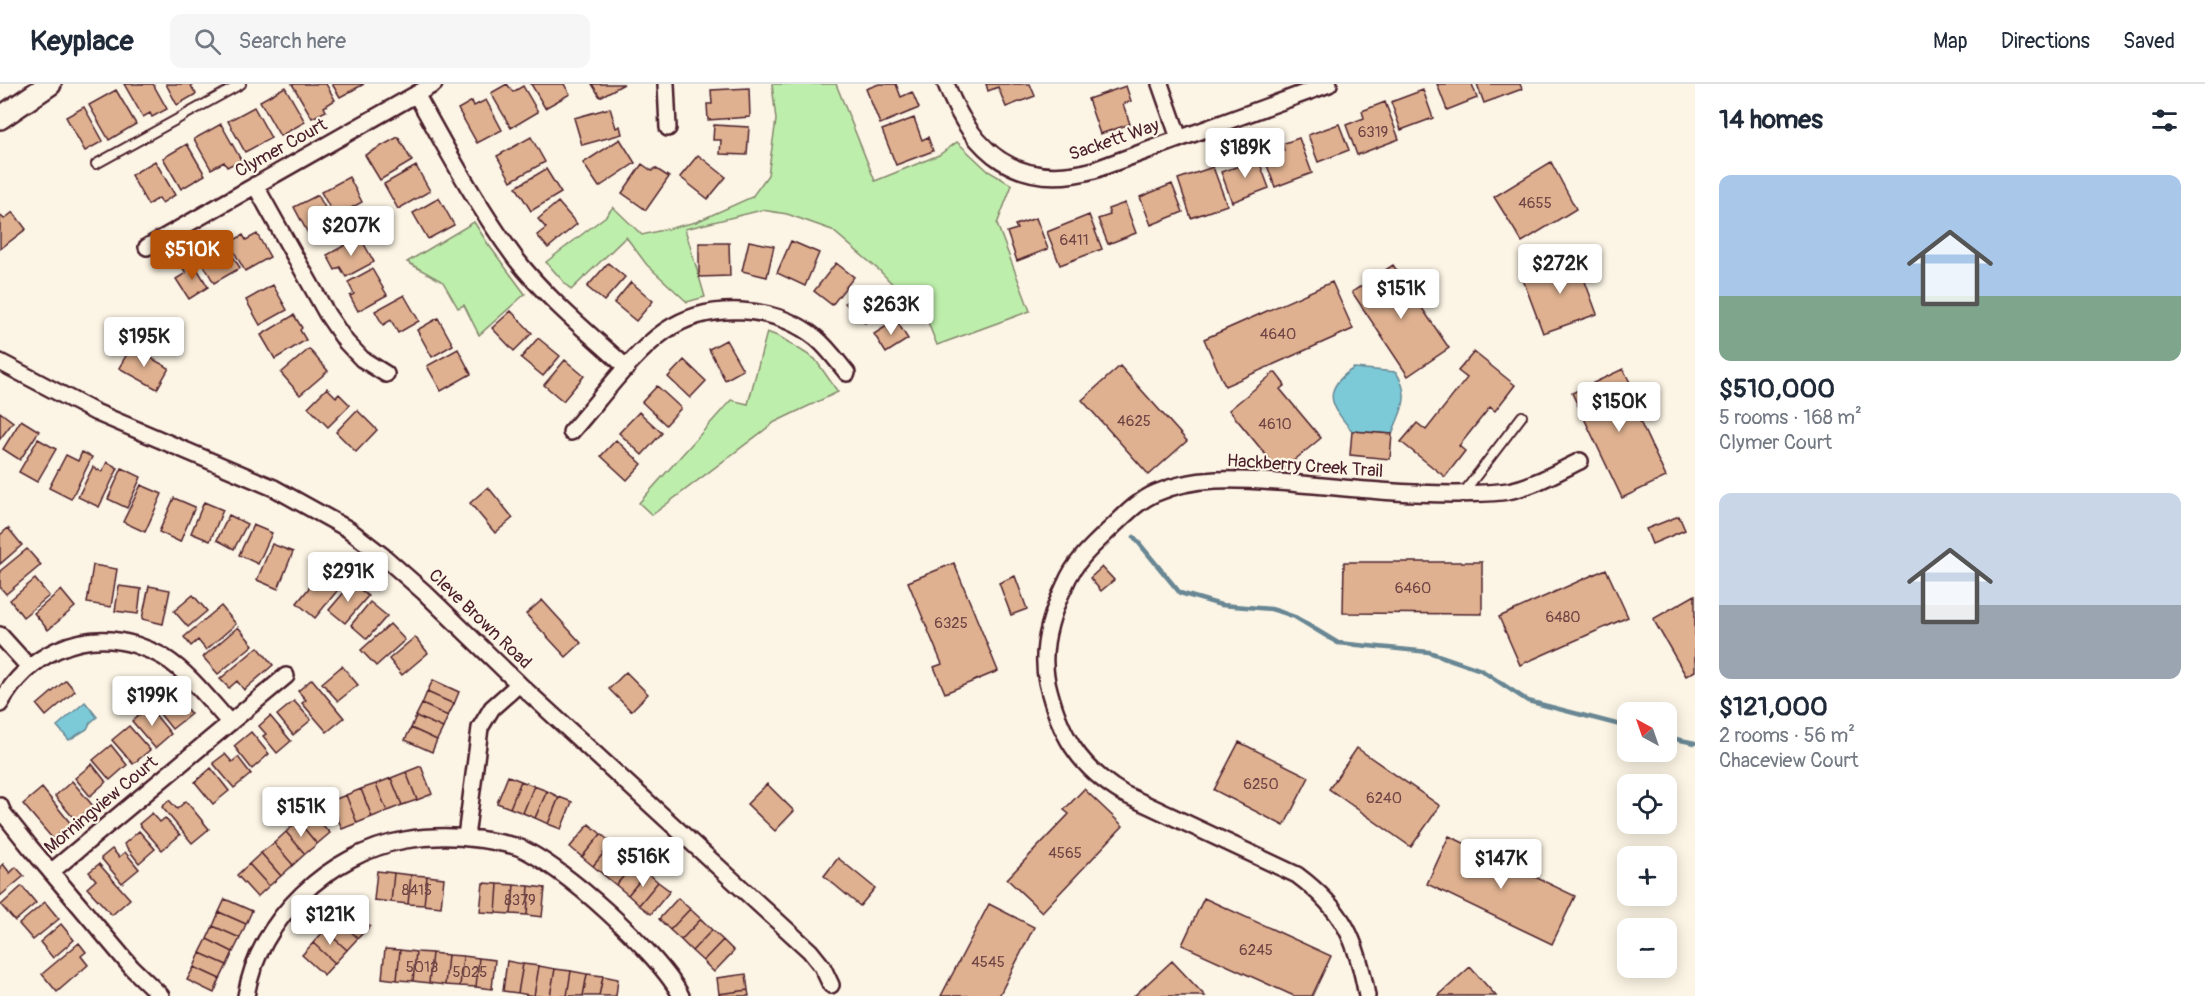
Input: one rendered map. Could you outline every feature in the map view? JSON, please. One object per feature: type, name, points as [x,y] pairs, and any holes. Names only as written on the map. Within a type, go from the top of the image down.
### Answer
[{"type":"main road","points":[[0,118],[50,84]]},
{"type":"street","name":"Clymer Court","points":[[147,247],[434,84]]},
{"type":"street","points":[[666,84],[669,128]]},
{"type":"street","name":"Sackett Way","points":[[946,84],[963,122],[988,152],[1005,164],[1039,175],[1055,177],[1073,176],[1094,170],[1329,84]]},
{"type":"street","points":[[1160,84],[1179,138]]},
{"type":"street","points":[[416,94],[489,220],[517,260],[564,311],[627,368]]},
{"type":"street","points":[[255,185],[327,314],[346,342],[362,359],[386,374]]},
{"type":"street","points":[[571,432],[627,368],[663,332],[684,319],[707,313],[743,312],[784,319],[807,331],[818,340],[847,373]]},
{"type":"street","name":"Cleve Brown Road","points":[[0,362],[95,412],[274,488],[348,529],[424,592],[519,684],[810,951],[822,966],[831,985]]},
{"type":"street","name":"Hackberry Creek Trail","points":[[1367,996],[1362,965],[1354,941],[1339,914],[1317,890],[1297,875],[1124,794],[1104,782],[1088,767],[1064,732],[1054,712],[1046,675],[1047,635],[1070,573],[1085,552],[1134,506],[1155,493],[1178,485],[1205,480],[1236,479],[1421,494],[1464,494],[1508,491],[1531,485],[1580,461]]},
{"type":"street","points":[[0,635],[29,668]]},
{"type":"street","points":[[0,704],[11,687],[29,668],[44,655],[57,648],[81,642],[120,640],[149,650],[174,664],[230,723]]},
{"type":"street","name":"Morningview Court","points":[[51,872],[286,676]]},
{"type":"street","points":[[466,837],[480,728],[492,708],[519,684]]},
{"type":"street","points":[[0,806],[3,813],[51,872],[132,968],[161,996]]},
{"type":"street","points":[[246,996],[248,979],[264,941],[296,900],[317,882],[346,862],[374,849],[404,840],[435,837],[466,837],[517,847],[540,858],[586,894],[644,947],[660,965],[681,996]]},
{"type":"lane","points":[[96,164],[241,84]]},
{"type":"lane","points":[[1464,494],[1521,416]]},
{"type":"green space","points":[[772,84],[836,84],[875,181],[939,155],[957,142],[988,171],[1012,185],[997,224],[1030,311],[937,345],[927,320],[880,271],[832,230],[787,214],[762,210],[685,229],[705,297],[687,302],[647,265],[626,237],[571,290],[546,262],[606,216],[613,207],[642,235],[696,222],[752,197],[768,175],[776,120]]},
{"type":"green space","points":[[474,222],[525,294],[479,335],[464,305],[458,308],[443,282],[407,262]]},
{"type":"green space","points":[[767,332],[780,337],[815,359],[838,392],[775,422],[652,515],[639,503],[731,400],[748,404]]},
{"type":"water","points":[[1354,368],[1396,372],[1401,381],[1404,396],[1392,434],[1352,431],[1334,406],[1332,398],[1336,384]]},
{"type":"water","points":[[85,702],[97,717],[87,729],[69,740],[57,726]]},
{"type":"building","points":[[124,84],[153,84],[167,109],[152,117],[150,113],[143,117]]},
{"type":"building","points":[[166,84],[190,84],[196,94],[177,105]]},
{"type":"building","points":[[292,84],[326,84],[335,100],[324,107],[326,111],[312,118]]},
{"type":"building","points":[[332,84],[364,84],[340,97]]},
{"type":"building","points":[[507,84],[513,92],[523,86],[538,112],[511,128],[491,93]]},
{"type":"building","points":[[531,84],[564,84],[570,94],[545,108]]},
{"type":"building","points":[[592,84],[624,84],[600,97]]},
{"type":"building","points":[[879,84],[896,84],[901,97],[912,92],[919,108],[880,124],[866,89]]},
{"type":"building","points":[[986,84],[1030,84],[1035,96],[1006,107],[998,87],[988,91]]},
{"type":"building","points":[[1437,84],[1472,84],[1477,98],[1447,110]]},
{"type":"building","points":[[1477,84],[1520,84],[1522,89],[1484,103]]},
{"type":"building","points":[[1126,86],[1131,101],[1123,104],[1130,124],[1100,134],[1088,99]]},
{"type":"building","points":[[285,87],[305,122],[280,136],[260,101]]},
{"type":"building","points":[[749,88],[750,117],[708,120],[707,104],[712,104],[711,90]]},
{"type":"building","points":[[116,90],[136,124],[109,140],[89,105]]},
{"type":"building","points":[[1423,90],[1433,118],[1401,130],[1391,102]]},
{"type":"building","points":[[486,100],[502,130],[477,143],[458,109],[472,101],[474,106]]},
{"type":"building","points":[[1385,102],[1399,139],[1357,155],[1346,125],[1364,118],[1362,111]]},
{"type":"building","points":[[84,107],[103,141],[85,151],[66,117]]},
{"type":"building","points":[[254,107],[271,138],[245,152],[228,121]]},
{"type":"building","points":[[610,108],[616,128],[620,126],[622,134],[582,145],[574,118]]},
{"type":"building","points":[[914,118],[922,140],[928,137],[933,151],[896,165],[882,130]]},
{"type":"building","points":[[221,124],[241,160],[227,167],[224,162],[211,169],[194,139]]},
{"type":"building","points":[[1339,124],[1349,150],[1318,162],[1308,135]]},
{"type":"building","points":[[714,125],[749,127],[747,155],[720,154],[721,140],[713,140]]},
{"type":"building","points":[[398,137],[412,161],[380,180],[365,155]]},
{"type":"building","points":[[531,137],[545,162],[511,181],[497,156]]},
{"type":"building","points":[[1299,138],[1312,173],[1275,187],[1264,157],[1284,150],[1282,144]]},
{"type":"building","points":[[620,139],[635,163],[599,187],[583,163]]},
{"type":"building","points":[[187,144],[205,175],[181,189],[163,158]]},
{"type":"building","points":[[1256,153],[1269,188],[1232,202],[1221,172],[1242,165],[1240,159]]},
{"type":"building","points":[[698,155],[726,177],[708,199],[680,177]]},
{"type":"building","points":[[155,161],[175,195],[162,203],[159,198],[148,205],[131,175]]},
{"type":"building","points":[[1551,162],[1576,209],[1522,242],[1494,197]]},
{"type":"building","points":[[642,164],[652,171],[655,168],[669,177],[646,210],[622,193]]},
{"type":"building","points":[[416,166],[430,191],[398,209],[384,184]]},
{"type":"building","points":[[1213,167],[1227,205],[1191,218],[1178,179]]},
{"type":"building","points":[[546,169],[561,193],[531,211],[516,187]]},
{"type":"building","points":[[349,177],[362,202],[335,217],[321,192]]},
{"type":"building","points":[[1172,184],[1183,212],[1151,225],[1140,197]]},
{"type":"building","points":[[318,195],[335,226],[311,239],[294,207]]},
{"type":"building","points":[[439,198],[454,225],[428,239],[413,213]]},
{"type":"building","points":[[558,202],[577,224],[548,248],[537,235],[546,228],[538,219]]},
{"type":"building","points":[[1125,203],[1136,233],[1108,244],[1098,219],[1110,215],[1108,209]]},
{"type":"building","points":[[13,212],[26,229],[0,249],[0,215],[4,219]]},
{"type":"building","points":[[1089,215],[1102,249],[1060,265],[1047,232]]},
{"type":"building","points":[[1036,218],[1048,249],[1017,261],[1007,232],[1017,229],[1015,225]]},
{"type":"building","points":[[257,234],[270,257],[245,271],[229,243],[243,235],[246,240]]},
{"type":"building","points":[[360,237],[374,262],[346,277],[340,267],[335,270],[327,255]]},
{"type":"building","points":[[749,241],[774,246],[767,277],[742,271]]},
{"type":"building","points":[[791,241],[819,253],[805,286],[777,273]]},
{"type":"building","points":[[699,243],[729,243],[730,276],[699,277]]},
{"type":"building","points":[[227,246],[240,268],[214,283],[198,255],[213,247],[216,252]]},
{"type":"building","points":[[1576,257],[1597,314],[1543,333],[1522,277]]},
{"type":"building","points":[[192,260],[208,287],[189,299],[176,279],[186,273],[182,267]]},
{"type":"building","points":[[608,263],[625,277],[604,301],[587,287]]},
{"type":"building","points":[[836,263],[854,277],[832,305],[814,291]]},
{"type":"building","points":[[1393,265],[1449,348],[1408,376],[1352,292]]},
{"type":"building","points":[[372,269],[387,295],[358,311],[350,296],[354,294],[348,282]]},
{"type":"building","points":[[631,282],[653,301],[636,321],[614,303]]},
{"type":"building","points":[[1332,282],[1353,329],[1225,386],[1204,339]]},
{"type":"building","points":[[273,285],[287,310],[260,325],[246,300]]},
{"type":"building","points":[[861,287],[881,307],[865,323],[845,303]]},
{"type":"building","points":[[404,295],[419,321],[398,333],[391,320],[383,325],[375,311]]},
{"type":"building","points":[[511,311],[532,333],[514,351],[492,328]]},
{"type":"building","points":[[294,315],[306,340],[275,359],[261,335]]},
{"type":"building","points":[[438,318],[453,345],[432,357],[417,330]]},
{"type":"building","points":[[896,320],[908,339],[886,353],[874,334]]},
{"type":"building","points":[[538,338],[560,356],[543,376],[521,358]]},
{"type":"building","points":[[726,340],[743,370],[725,380],[709,349]]},
{"type":"building","points":[[131,347],[169,368],[157,389],[119,368]]},
{"type":"building","points":[[309,349],[328,371],[300,395],[281,373]]},
{"type":"building","points":[[458,349],[471,374],[441,391],[427,366]]},
{"type":"building","points":[[1474,352],[1515,385],[1495,411],[1490,407],[1459,446],[1465,451],[1445,477],[1401,442],[1417,423],[1426,430],[1467,378],[1458,371]]},
{"type":"building","points":[[565,360],[584,376],[563,401],[544,385]]},
{"type":"building","points":[[684,360],[706,381],[690,398],[668,377]]},
{"type":"building","points":[[1120,366],[1187,441],[1149,475],[1082,400]]},
{"type":"building","points":[[1623,369],[1635,392],[1628,396],[1666,477],[1622,498],[1572,393]]},
{"type":"building","points":[[1275,372],[1285,385],[1280,389],[1321,438],[1280,472],[1229,410]]},
{"type":"building","points":[[657,386],[681,408],[666,425],[642,402]]},
{"type":"building","points":[[327,388],[336,397],[339,394],[350,405],[328,427],[308,407]]},
{"type":"building","points":[[357,410],[377,430],[356,452],[336,432]]},
{"type":"building","points":[[0,412],[13,422],[0,439]]},
{"type":"building","points":[[639,412],[662,433],[642,455],[619,433]]},
{"type":"building","points":[[21,420],[39,431],[20,460],[3,449]]},
{"type":"building","points":[[1352,431],[1392,434],[1390,459],[1350,455]]},
{"type":"building","points":[[38,439],[56,449],[37,482],[19,472]]},
{"type":"building","points":[[616,440],[642,464],[627,480],[601,456]]},
{"type":"building","points":[[82,452],[92,457],[71,499],[49,488],[66,455],[78,461]]},
{"type":"building","points":[[107,462],[118,468],[99,507],[78,497],[93,467],[102,472]]},
{"type":"building","points":[[122,468],[141,477],[127,508],[108,499]]},
{"type":"building","points":[[141,485],[162,494],[145,532],[123,522]]},
{"type":"building","points":[[488,487],[513,518],[495,533],[470,503]]},
{"type":"building","points":[[174,498],[195,507],[180,542],[159,532]]},
{"type":"building","points":[[204,502],[223,510],[210,541],[191,533]]},
{"type":"building","points":[[229,515],[247,524],[234,549],[217,540]]},
{"type":"building","points":[[1679,516],[1685,530],[1652,544],[1646,529]]},
{"type":"building","points":[[253,525],[272,533],[258,564],[239,555]]},
{"type":"building","points":[[8,528],[22,545],[0,564],[0,535]]},
{"type":"building","points":[[272,544],[293,552],[278,589],[257,580]]},
{"type":"building","points":[[27,549],[41,565],[6,594],[0,587],[0,571]]},
{"type":"building","points":[[1344,562],[1482,562],[1482,614],[1343,613]]},
{"type":"building","points":[[954,563],[998,671],[945,693],[934,667],[942,664],[908,582]]},
{"type":"building","points":[[93,565],[117,569],[111,607],[87,603]]},
{"type":"building","points":[[1102,567],[1114,580],[1101,591],[1090,578]]},
{"type":"building","points":[[1606,569],[1628,617],[1520,665],[1499,617]]},
{"type":"building","points":[[321,573],[331,582],[338,574],[346,580],[315,618],[297,603]]},
{"type":"building","points":[[1015,576],[1027,609],[1011,615],[999,583]]},
{"type":"building","points":[[35,579],[49,596],[23,617],[10,600]]},
{"type":"building","points":[[352,583],[368,596],[345,623],[329,610]]},
{"type":"building","points":[[119,586],[141,589],[138,614],[115,611]]},
{"type":"building","points":[[149,586],[170,590],[163,624],[142,619]]},
{"type":"building","points":[[61,590],[75,607],[48,630],[34,613]]},
{"type":"building","points":[[193,595],[207,611],[188,627],[174,611]]},
{"type":"building","points":[[1695,595],[1695,671],[1686,676],[1653,619]]},
{"type":"building","points":[[542,600],[581,643],[566,657],[526,614]]},
{"type":"building","points":[[370,602],[387,616],[367,639],[351,625]]},
{"type":"building","points":[[221,606],[236,624],[206,650],[198,640],[191,646],[184,637]]},
{"type":"building","points":[[390,624],[405,640],[376,666],[361,650]]},
{"type":"building","points":[[238,627],[253,645],[218,674],[203,657]]},
{"type":"building","points":[[415,637],[428,653],[402,675],[389,659]]},
{"type":"building","points":[[258,647],[273,665],[244,690],[237,681],[229,688],[220,679]]},
{"type":"building","points":[[342,666],[358,685],[338,701],[322,683]]},
{"type":"building","points":[[626,672],[648,694],[631,711],[609,689]]},
{"type":"building","points":[[312,679],[344,718],[327,732],[302,703],[306,700],[298,691]]},
{"type":"building","points":[[66,680],[75,691],[46,716],[37,705]]},
{"type":"building","points":[[433,680],[459,692],[454,704],[427,692]]},
{"type":"building","points":[[427,692],[454,704],[448,716],[422,704]]},
{"type":"building","points":[[174,694],[191,714],[172,729],[156,709]]},
{"type":"building","points":[[294,701],[311,720],[293,735],[277,715]]},
{"type":"building","points":[[422,704],[448,716],[443,728],[416,716]]},
{"type":"building","points":[[149,707],[171,734],[155,748],[132,721]]},
{"type":"building","points":[[270,716],[291,741],[277,753],[263,736],[266,734],[259,726]]},
{"type":"building","points":[[416,716],[443,728],[437,740],[411,728]]},
{"type":"building","points":[[129,726],[150,750],[133,764],[112,740]]},
{"type":"building","points":[[411,728],[437,740],[432,752],[405,740]]},
{"type":"building","points":[[251,732],[269,754],[252,769],[234,746]]},
{"type":"building","points":[[1239,742],[1309,777],[1284,826],[1214,790]]},
{"type":"building","points":[[111,745],[127,765],[110,780],[93,760]]},
{"type":"building","points":[[1357,748],[1440,806],[1411,847],[1329,789]]},
{"type":"building","points":[[225,754],[232,762],[238,757],[251,774],[234,788],[213,763]]},
{"type":"building","points":[[92,764],[106,782],[90,796],[75,778]]},
{"type":"building","points":[[421,766],[432,794],[417,800],[406,772]]},
{"type":"building","points":[[211,768],[229,791],[213,804],[195,782]]},
{"type":"building","points":[[406,772],[417,800],[402,805],[391,778]]},
{"type":"building","points":[[508,776],[521,781],[510,808],[497,803]]},
{"type":"building","points":[[391,778],[402,805],[387,811],[376,784]]},
{"type":"building","points":[[72,781],[93,806],[76,821],[55,796]]},
{"type":"building","points":[[521,781],[534,786],[523,813],[510,808]]},
{"type":"building","points":[[376,784],[387,811],[372,817],[361,789]]},
{"type":"building","points":[[767,784],[794,811],[775,831],[747,804]]},
{"type":"building","points":[[534,786],[547,791],[535,818],[523,813]]},
{"type":"building","points":[[42,788],[71,824],[53,839],[23,804]]},
{"type":"building","points":[[361,789],[372,817],[357,823],[346,795]]},
{"type":"building","points":[[1084,789],[1123,826],[1042,912],[1007,879],[1069,814],[1064,810]]},
{"type":"building","points":[[547,791],[559,797],[548,824],[535,818]]},
{"type":"building","points":[[346,795],[357,823],[342,829],[331,801]]},
{"type":"building","points":[[559,797],[572,802],[561,829],[548,824]]},
{"type":"building","points":[[169,800],[177,809],[186,801],[209,829],[192,843],[162,807]]},
{"type":"building","points":[[310,811],[330,833],[317,844],[298,821]]},
{"type":"building","points":[[152,813],[160,822],[165,818],[180,835],[162,850],[139,824]]},
{"type":"building","points":[[298,821],[317,844],[305,854],[286,832]]},
{"type":"building","points":[[589,824],[601,834],[582,857],[570,847]]},
{"type":"building","points":[[139,831],[155,849],[139,863],[124,844]]},
{"type":"building","points":[[286,832],[305,854],[293,865],[274,843]]},
{"type":"building","points":[[601,834],[612,843],[593,866],[582,857]]},
{"type":"building","points":[[1449,836],[1575,896],[1552,944],[1427,884]]},
{"type":"building","points":[[274,843],[293,865],[281,876],[261,853]]},
{"type":"building","points":[[612,843],[624,853],[605,876],[593,866]]},
{"type":"building","points":[[112,849],[119,857],[125,852],[139,869],[122,883],[101,858]]},
{"type":"building","points":[[261,853],[281,876],[269,886],[249,864]]},
{"type":"building","points":[[624,853],[635,863],[616,885],[605,876]]},
{"type":"building","points":[[838,858],[875,888],[860,906],[824,876]]},
{"type":"building","points":[[635,863],[647,872],[628,895],[616,885]]},
{"type":"building","points":[[3,864],[10,873],[16,867],[24,876],[0,896],[0,867]]},
{"type":"building","points":[[99,864],[130,899],[112,915],[87,888],[96,880],[89,872]]},
{"type":"building","points":[[249,864],[269,886],[257,897],[237,875]]},
{"type":"building","points":[[377,871],[394,873],[391,902],[374,900]]},
{"type":"building","points":[[647,872],[658,882],[639,905],[628,895]]},
{"type":"building","points":[[394,873],[411,875],[408,904],[391,902]]},
{"type":"building","points":[[411,875],[427,876],[424,905],[408,904]]},
{"type":"building","points":[[427,876],[444,878],[441,907],[424,905]]},
{"type":"building","points":[[658,882],[670,891],[651,914],[639,905]]},
{"type":"building","points":[[483,883],[498,884],[496,913],[480,912]]},
{"type":"building","points":[[498,884],[514,885],[511,914],[496,913]]},
{"type":"building","points":[[514,885],[529,886],[527,915],[511,914]]},
{"type":"building","points":[[22,886],[36,903],[15,921],[1,905]]},
{"type":"building","points":[[529,886],[545,888],[542,917],[527,915]]},
{"type":"building","points":[[678,898],[690,909],[670,930],[659,919]]},
{"type":"building","points":[[1204,898],[1331,956],[1312,996],[1294,996],[1182,945]]},
{"type":"building","points":[[225,899],[252,911],[246,924],[219,912]]},
{"type":"building","points":[[45,902],[59,919],[33,940],[19,924]]},
{"type":"building","points":[[989,904],[1034,927],[999,996],[941,996]]},
{"type":"building","points":[[348,906],[370,926],[358,938],[336,918]]},
{"type":"building","points":[[690,909],[701,919],[681,940],[670,930]]},
{"type":"building","points":[[219,912],[246,924],[240,938],[213,926]]},
{"type":"building","points":[[336,918],[358,938],[347,950],[325,930]]},
{"type":"building","points":[[701,919],[712,930],[692,951],[681,940]]},
{"type":"building","points":[[61,924],[74,940],[53,958],[40,942]]},
{"type":"building","points":[[213,926],[240,938],[233,952],[207,939]]},
{"type":"building","points":[[325,930],[347,950],[335,963],[313,943]]},
{"type":"building","points":[[712,930],[723,940],[703,961],[692,951]]},
{"type":"building","points":[[207,939],[233,952],[227,965],[200,953]]},
{"type":"building","points":[[723,940],[734,951],[714,972],[703,961]]},
{"type":"building","points":[[79,943],[86,952],[81,956],[88,965],[57,992],[42,974]]},
{"type":"building","points":[[313,943],[335,963],[324,975],[302,955]]},
{"type":"building","points":[[385,949],[400,950],[397,980],[382,978]]},
{"type":"building","points":[[400,950],[416,952],[413,981],[397,980]]},
{"type":"building","points":[[416,952],[432,953],[429,983],[413,981]]},
{"type":"building","points":[[200,953],[227,965],[220,979],[194,967]]},
{"type":"building","points":[[432,953],[448,955],[445,985],[429,983]]},
{"type":"building","points":[[448,955],[463,956],[460,986],[445,985]]},
{"type":"building","points":[[463,956],[479,958],[476,987],[460,986]]},
{"type":"building","points":[[479,958],[495,960],[492,989],[476,987]]},
{"type":"building","points":[[507,961],[523,964],[518,993],[503,991]]},
{"type":"building","points":[[1172,961],[1205,996],[1134,996]]},
{"type":"building","points":[[523,964],[539,966],[534,996],[518,993]]},
{"type":"building","points":[[539,966],[555,969],[550,996],[534,996]]},
{"type":"building","points":[[194,967],[220,979],[214,993],[187,980]]},
{"type":"building","points":[[1470,967],[1496,996],[1438,996]]},
{"type":"building","points":[[555,969],[571,971],[567,996],[550,996]]},
{"type":"building","points":[[571,971],[587,974],[583,996],[567,996]]},
{"type":"building","points":[[587,974],[603,976],[599,996],[583,996]]},
{"type":"building","points":[[746,974],[748,990],[719,994],[717,978]]},
{"type":"building","points":[[603,976],[618,979],[616,996],[599,996]]},
{"type":"building","points":[[748,990],[749,996],[719,996],[719,994]]},
{"type":"waterway","points":[[1134,537],[1180,593],[1221,605],[1271,609],[1281,612],[1295,617],[1338,643],[1429,652],[1481,670],[1528,701],[1617,724]]},
{"type":"waterway","points":[[1677,739],[1695,743]]}]
